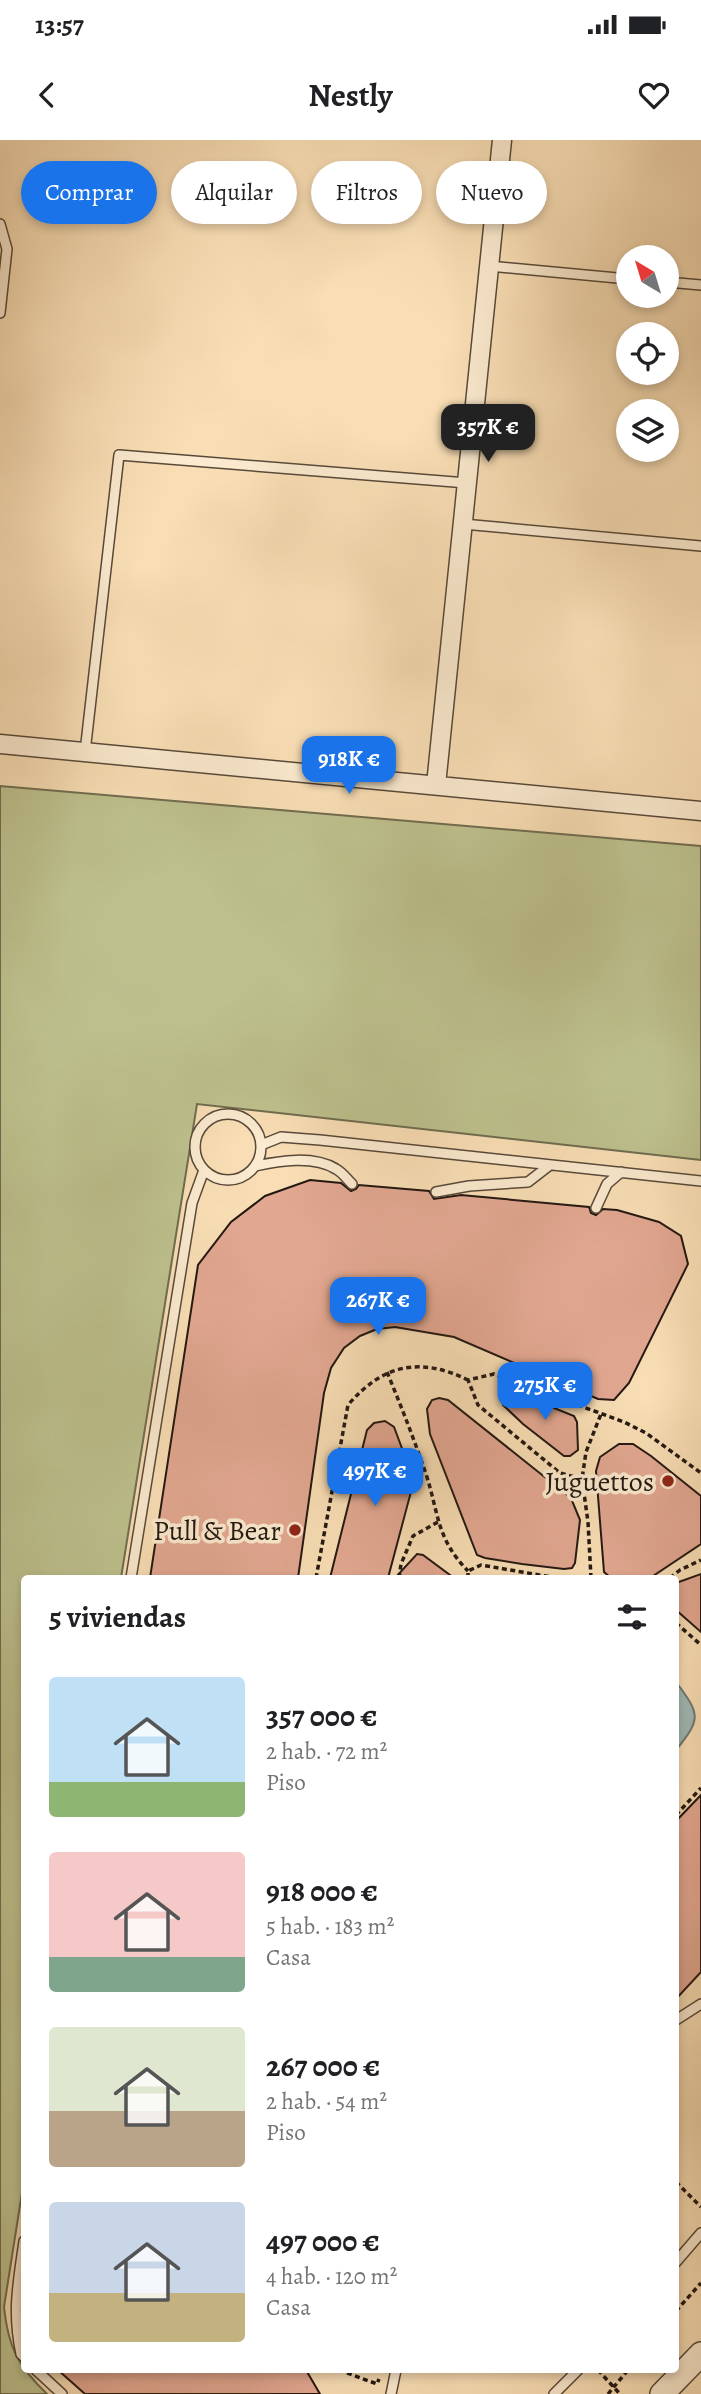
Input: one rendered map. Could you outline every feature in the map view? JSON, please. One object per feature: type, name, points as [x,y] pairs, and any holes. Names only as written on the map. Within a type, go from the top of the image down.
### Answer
[{"type":"street","points":[[436,785],[502,140]]},
{"type":"street","points":[[0,744],[701,811]]},
{"type":"street","points":[[662,2394],[701,2354]]},
{"type":"lane","points":[[0,224],[7,249],[0,313]]},
{"type":"lane","points":[[489,266],[616,278]]},
{"type":"lane","points":[[679,283],[701,285]]},
{"type":"lane","points":[[85,752],[119,454],[467,483]]},
{"type":"lane","points":[[463,524],[701,546]]},
{"type":"lane","points":[[224,1114],[235,1115],[253,1125],[261,1144],[260,1156],[255,1166],[236,1179],[225,1180],[204,1170],[198,1162],[195,1141],[205,1123],[224,1114]]},
{"type":"lane","points":[[261,1144],[281,1138],[320,1140],[701,1181]]},
{"type":"lane","points":[[255,1166],[279,1161],[311,1161],[335,1168],[352,1184]]},
{"type":"lane","points":[[436,1192],[469,1186],[528,1182],[550,1165]]},
{"type":"lane","points":[[131,1575],[192,1203],[204,1170]]},
{"type":"lane","points":[[596,1208],[607,1184],[621,1171]]},
{"type":"lane","points":[[679,2018],[701,2004]]},
{"type":"lane","points":[[679,2259],[701,2233]]},
{"type":"lane","points":[[21,2260],[16,2291],[15,2325],[21,2354]]},
{"type":"lane","points":[[39,2373],[62,2394]]},
{"type":"lane","points":[[391,2394],[395,2373]]},
{"type":"lane","points":[[554,2394],[575,2373]]},
{"type":"path","points":[[317,1575],[348,1405],[364,1386],[387,1372],[421,1365],[446,1369],[468,1380],[494,1374],[646,1433],[701,1473]]},
{"type":"path","points":[[387,1372],[409,1423],[439,1522],[452,1555],[468,1571],[468,1575]]},
{"type":"path","points":[[468,1380],[478,1405],[560,1473],[582,1479]]},
{"type":"path","points":[[591,1575],[589,1522],[582,1479],[586,1452],[601,1414]]},
{"type":"path","points":[[399,1575],[401,1564],[413,1536],[439,1522]]},
{"type":"path","points":[[674,1575],[701,1560]]},
{"type":"path","points":[[468,1571],[481,1565],[539,1575]]},
{"type":"path","points":[[679,1626],[701,1645]]},
{"type":"path","points":[[679,1812],[701,1788]]},
{"type":"path","points":[[679,2185],[701,2207]]},
{"type":"path","points":[[679,2308],[701,2283]]},
{"type":"path","points":[[347,2373],[377,2384],[380,2377]]},
{"type":"path","points":[[601,2373],[620,2394]]},
{"type":"path","points":[[608,2394],[626,2373]]},
{"type":"green space","points":[[0,786],[701,846],[701,1160],[197,1104],[121,1575],[21,1575],[21,2199],[4,2307],[8,2334],[21,2363],[21,2373],[28,2373],[47,2394],[0,2394]]},
{"type":"water","points":[[679,1686],[694,1710],[694,1724],[679,1746]]},
{"type":"building","points":[[310,1180],[341,1183],[351,1191],[359,1185],[429,1191],[434,1199],[461,1195],[589,1207],[591,1213],[596,1215],[603,1209],[617,1210],[659,1222],[681,1236],[688,1264],[629,1383],[614,1400],[598,1399],[454,1337],[395,1327],[377,1329],[360,1336],[344,1348],[331,1368],[324,1393],[298,1575],[150,1575],[198,1265],[231,1222],[265,1196]]},
{"type":"building","points":[[512,1391],[574,1416],[577,1422],[578,1450],[570,1456],[564,1456],[523,1424],[503,1405],[502,1399],[506,1392]]},
{"type":"building","points":[[432,1400],[448,1400],[571,1498],[580,1520],[575,1563],[572,1568],[522,1564],[477,1555],[430,1434],[427,1409]]},
{"type":"building","points":[[385,1421],[394,1427],[410,1470],[412,1488],[389,1575],[331,1575],[367,1430],[374,1423]]},
{"type":"building","points":[[619,1444],[633,1444],[701,1496],[701,1544],[654,1575],[608,1575],[604,1572],[596,1471],[600,1457]]},
{"type":"building","points":[[417,1554],[423,1555],[450,1575],[398,1575]]},
{"type":"building","points":[[701,1574],[701,1632],[679,1613],[679,1582]]},
{"type":"building","points":[[701,1795],[701,1972],[679,1996],[679,1818]]},
{"type":"building","points":[[61,2373],[308,2373],[320,2394],[85,2394]]},
{"type":"place","name":"Juguettos","points":[[668,1481]]},
{"type":"place","name":"Pull & Bear","points":[[295,1530]]}]
